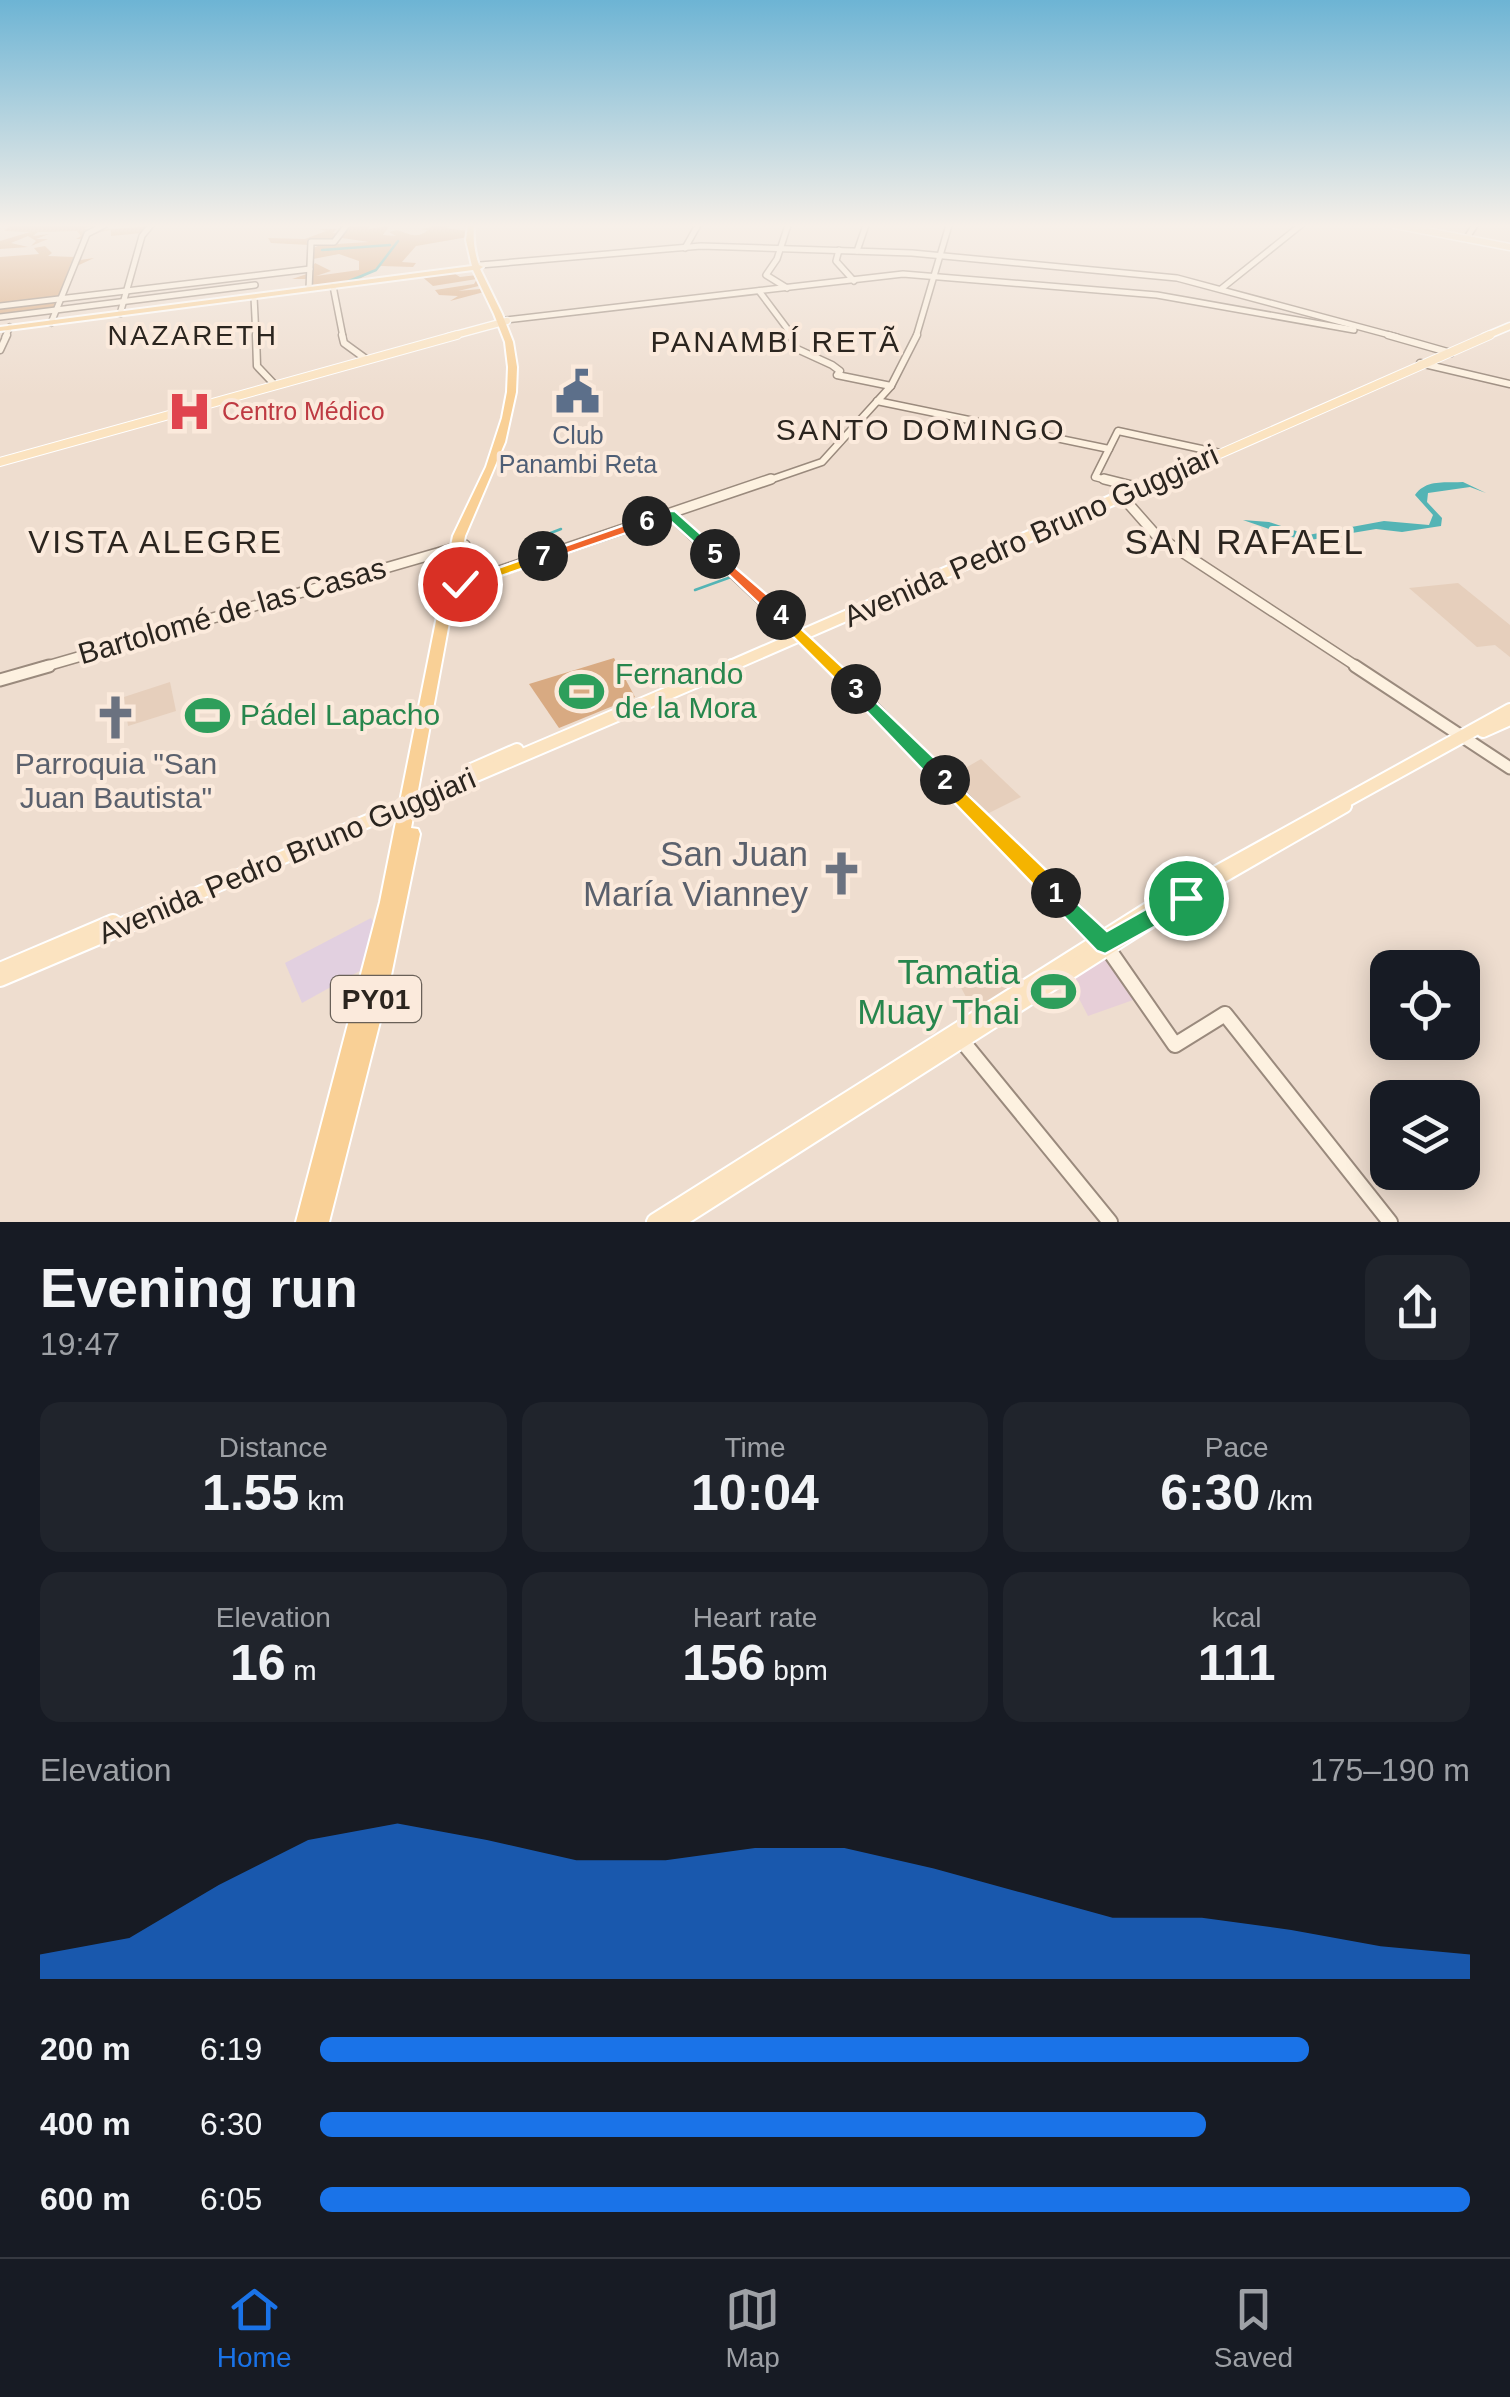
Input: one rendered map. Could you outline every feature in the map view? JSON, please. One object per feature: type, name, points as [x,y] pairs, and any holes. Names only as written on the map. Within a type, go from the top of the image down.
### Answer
[{"type":"highway","points":[[255,292],[358,282]]},
{"type":"highway","name":"PY01","points":[[318,1222],[378,990],[461,545],[483,493],[509,401],[506,321],[487,282]]},
{"type":"highway","points":[[5,328],[255,292],[333,286]]},
{"type":"highway","name":"PY01","points":[[307,1222],[415,797]]},
{"type":"main road","points":[[902,366],[926,315],[932,282]]},
{"type":"main road","points":[[1008,282],[1177,298],[1358,329]]},
{"type":"main road","points":[[0,461],[506,321]]},
{"type":"main road","name":"Avenida Pedro Bruno Guggiari","points":[[0,971],[800,634],[1510,324]]},
{"type":"main road","points":[[773,338],[792,336]]},
{"type":"main road","points":[[1422,364],[1510,384]]},
{"type":"main road","points":[[877,401],[891,386]]},
{"type":"main road","points":[[675,1222],[1102,940],[1510,710]]},
{"type":"main road","points":[[1465,736],[1510,719]]},
{"type":"main road","points":[[1465,736],[1510,768]]},
{"type":"main road","name":"Avenida Pedro Bruno Guggiari","points":[[0,978],[415,797]]},
{"type":"main road","points":[[655,1222],[957,1035]]},
{"type":"street","points":[[51,322],[67,282]]},
{"type":"street","points":[[121,314],[130,282]]},
{"type":"street","points":[[0,306],[203,282]]},
{"type":"street","points":[[254,282],[257,366],[274,384]]},
{"type":"street","points":[[309,282],[309,289]]},
{"type":"street","points":[[779,282],[788,288]]},
{"type":"street","points":[[506,321],[844,282]]},
{"type":"street","points":[[1181,282],[1221,289],[1449,353]]},
{"type":"street","points":[[1221,289],[1230,282]]},
{"type":"street","points":[[333,286],[344,343],[365,359]]},
{"type":"street","points":[[759,291],[792,336]]},
{"type":"street","points":[[0,317],[255,292]]},
{"type":"street","points":[[0,350],[5,328]]},
{"type":"street","points":[[773,338],[832,365],[840,371],[837,375],[891,386],[902,366]]},
{"type":"street","points":[[456,586],[820,464],[877,401],[1109,448]]},
{"type":"street","points":[[1137,487],[1095,477],[1118,431],[1218,452]]},
{"type":"street","points":[[1120,494],[1150,530],[1465,736]]},
{"type":"street","points":[[670,514],[800,634],[1102,940],[1175,1045],[1225,1014],[1390,1222]]},
{"type":"street","name":"Bartolomé de las Casas","points":[[0,680],[461,545]]},
{"type":"street","points":[[957,1035],[1110,1222]]},
{"type":"shaded area","points":[[0,282],[64,282],[55,308],[0,317],[0,309],[7,306],[0,306]]},
{"type":"shaded area","points":[[312,282],[366,282],[312,289]]},
{"type":"shaded area","points":[[483,285],[458,291],[484,292],[450,301],[458,296],[439,295],[435,290]]},
{"type":"shaded area","points":[[1458,583],[1510,625],[1510,657],[1495,645],[1477,647],[1409,588]]},
{"type":"shaded area","name":"Fernando de la Mora","points":[[614,658],[635,697],[559,728],[529,684]]},
{"type":"shaded area","points":[[170,682],[176,711],[128,726],[124,697]]},
{"type":"shaded area","points":[[981,759],[1021,797],[987,814],[948,778]]},
{"type":"shaded area","points":[[371,918],[376,927],[365,968],[302,1003],[285,963]]},
{"type":"shaded area","points":[[1103,953],[1136,999],[1088,1016],[1068,977]]},
{"type":"shaded area","points":[[996,954],[1019,981],[974,1012],[957,980]]},
{"type":"water","points":[[1463,482],[1486,493],[1470,487],[1428,493],[1427,502],[1442,518],[1441,526],[1402,532],[1376,529],[1304,541],[1243,520],[1269,522],[1308,535],[1384,521],[1429,525],[1433,515],[1415,495],[1430,484]]},
{"type":"waterway","points":[[342,284],[347,282]]},
{"type":"waterway","points":[[548,534],[561,529]]},
{"type":"waterway","points":[[695,590],[731,577]]},
{"type":"place","name":"Club Panambi Reta","points":[[578,391]]},
{"type":"place","name":"Centro Médico","points":[[189,411]]},
{"type":"place","name":"Fernando de la Mora","points":[[582,691]]},
{"type":"place","name":"Pádel Lapacho","points":[[207,715]]},
{"type":"place","name":"Parroquia \"San Juan Bautista\"","points":[[116,717]]},
{"type":"place","name":"San Juan María Vianney","points":[[841,874]]},
{"type":"place","name":"Tamatia Muay Thai","points":[[1053,992]]},
{"type":"district","name":"NAZARETH","points":[[193,335]]},
{"type":"district","name":"PANAMBÍ RETÃ","points":[[776,342]]},
{"type":"district","name":"SANTO DOMINGO","points":[[921,430]]},
{"type":"district","name":"VISTA ALEGRE","points":[[156,542]]},
{"type":"district","name":"SAN RAFAEL","points":[[1245,542]]},
{"type":"route","points":[[460,584],[670,514],[796,629],[1105,944],[1186,898]]}]
